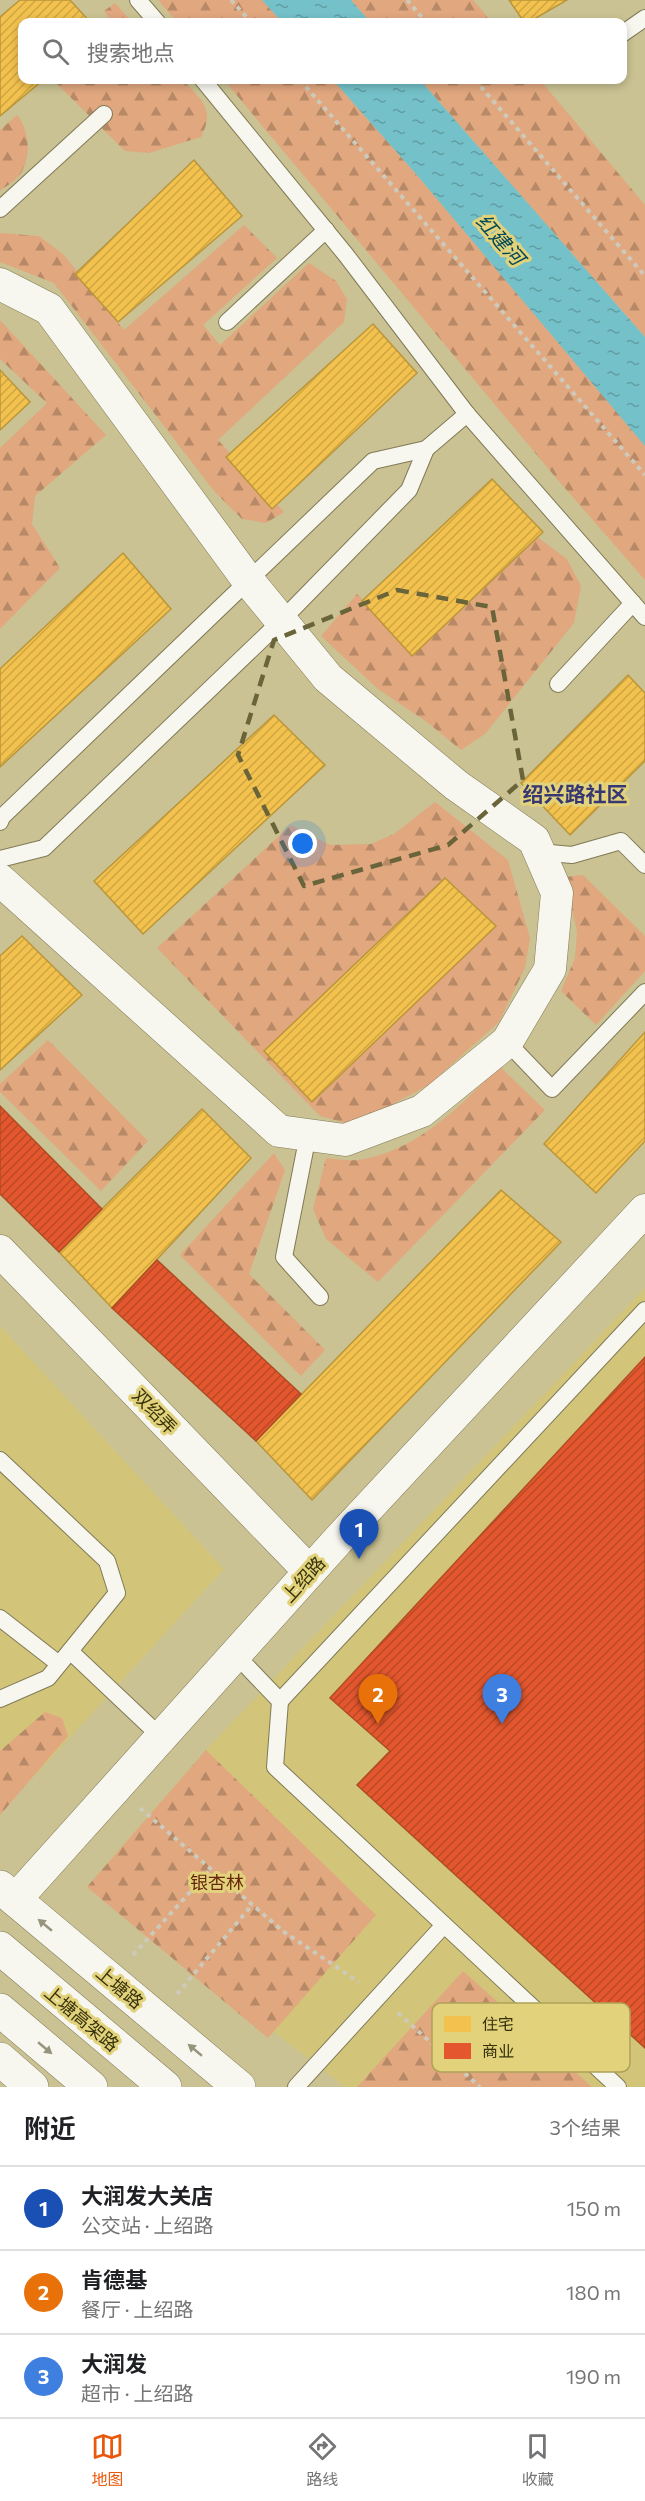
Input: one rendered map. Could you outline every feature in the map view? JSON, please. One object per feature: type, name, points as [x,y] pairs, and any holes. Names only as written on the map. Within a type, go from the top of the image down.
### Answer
[{"type":"main road","name":"上塘路","points":[[8,1893],[240,2087]]},
{"type":"main road","name":"上塘高架路","points":[[0,1948],[165,2087]]},
{"type":"main road","points":[[0,2010],[91,2087]]},
{"type":"main road","points":[[0,2059],[32,2087]]},
{"type":"street","points":[[0,284],[49,309],[247,579],[328,678],[456,785],[534,840],[556,893],[549,969],[507,1042],[422,1111],[345,1140],[279,1131],[0,880]]},
{"type":"street","name":"上绍路","points":[[8,1893],[117,1787],[309,1571],[645,1210]]},
{"type":"street","name":"双绍弄","points":[[0,1251],[309,1571]]},
{"type":"lane","points":[[138,0],[154,18]]},
{"type":"lane","points":[[627,31],[645,18]]},
{"type":"lane","points":[[206,84],[326,230],[466,414],[645,617]]},
{"type":"lane","points":[[0,209],[104,114]]},
{"type":"lane","points":[[227,322],[326,230]]},
{"type":"lane","points":[[0,859],[44,849],[281,621],[409,490],[426,449],[466,414]]},
{"type":"lane","points":[[0,822],[247,579],[373,461],[426,449]]},
{"type":"lane","points":[[558,684],[633,603]]},
{"type":"lane","points":[[539,852],[572,855],[621,841],[645,865]]},
{"type":"lane","points":[[507,1042],[552,1089],[645,992]]},
{"type":"lane","points":[[308,1135],[284,1257],[320,1297]]},
{"type":"lane","points":[[528,2003],[275,1767],[280,1701],[645,1310]]},
{"type":"lane","points":[[0,1460],[107,1561],[117,1593],[48,1678],[0,1699]]},
{"type":"lane","points":[[0,1618],[64,1658],[161,1737]]},
{"type":"lane","points":[[235,1654],[280,1701]]},
{"type":"lane","points":[[296,2087],[444,1925]]},
{"type":"lane","points":[[602,2072],[618,2087]]},
{"type":"path","points":[[231,0],[247,18]]},
{"type":"path","points":[[407,0],[423,18]]},
{"type":"path","points":[[303,84],[645,475]]},
{"type":"path","points":[[478,84],[645,276]]},
{"type":"path","points":[[117,1787],[284,1932],[379,1996],[432,2044]]},
{"type":"path","points":[[111,1980],[211,1869]]},
{"type":"path","points":[[157,2018],[252,1905]]},
{"type":"path","points":[[463,2072],[480,2087]]},
{"type":"highlighted area","points":[[397,590],[492,607],[523,780],[448,845],[304,886],[238,755],[274,640]]},
{"type":"shaded area","points":[[645,1288],[645,2087],[345,2087],[87,1887],[206,1750]]},
{"type":"shaded area","points":[[0,1326],[224,1569],[30,1781],[0,1768]]},
{"type":"green space","points":[[158,0],[262,0],[278,18],[174,18]]},
{"type":"green space","points":[[351,0],[473,0],[489,18],[367,18]]},
{"type":"green space","points":[[115,3],[128,18],[109,18],[104,11]]},
{"type":"green space","points":[[57,84],[187,84],[201,99],[207,112],[207,119],[201,137],[149,153],[125,151]]},
{"type":"green space","points":[[227,84],[337,84],[645,444],[645,580],[557,479]]},
{"type":"green space","points":[[424,84],[543,84],[645,205],[645,337]]},
{"type":"green space","points":[[17,115],[28,143],[27,159],[19,176],[0,191],[0,130]]},
{"type":"green space","points":[[244,225],[277,258],[203,325],[220,345],[309,263],[336,281],[347,299],[344,322],[218,440],[284,512],[266,523],[242,519],[214,491],[54,283],[0,262],[0,233],[39,236],[64,255],[124,330]]},
{"type":"green space","points":[[0,320],[106,435],[35,496],[32,524],[60,568],[0,629],[0,448],[47,403],[0,359]]},
{"type":"green space","points":[[517,522],[567,559],[581,586],[574,623],[485,734],[461,750],[427,722],[378,689],[321,636],[357,594],[374,609]]},
{"type":"green space","points":[[435,802],[508,860],[530,938],[525,968],[499,1022],[429,1085],[372,1115],[346,1123],[320,1116],[157,948],[291,825],[330,845],[371,844],[394,834]]},
{"type":"green space","points":[[583,875],[645,936],[645,971],[596,1025],[561,991],[575,958],[577,932],[565,877]]},
{"type":"green space","points":[[48,1040],[148,1141],[101,1191],[0,1092],[0,1084]]},
{"type":"green space","points":[[499,1066],[545,1110],[378,1282],[326,1239],[313,1209],[326,1158],[358,1160],[399,1148],[436,1125]]},
{"type":"green space","points":[[274,1153],[285,1170],[249,1274],[325,1350],[301,1376],[180,1255]]},
{"type":"green space","points":[[45,1712],[62,1718],[68,1736],[0,1815],[0,1751]]},
{"type":"green space","name":"银杏林","points":[[206,1750],[376,1915],[268,2038],[87,1887]]},
{"type":"green space","points":[[463,1971],[499,2003],[434,2003]]},
{"type":"green space","points":[[432,2005],[432,2072],[575,2072],[592,2087],[357,2087]]},
{"type":"water","points":[[262,0],[351,0],[367,18],[278,18]]},
{"type":"water","name":"红建河","points":[[337,84],[424,84],[645,337],[645,446],[416,174]]},
{"type":"building: 住宅","points":[[20,0],[70,0],[86,18],[18,18],[18,84],[38,84],[0,116],[0,17]]},
{"type":"building: 住宅","points":[[509,0],[567,0],[536,18],[521,18]]},
{"type":"building: 住宅","points":[[194,160],[242,216],[118,322],[75,274]]},
{"type":"building: 住宅","points":[[373,324],[417,373],[272,509],[226,457]]},
{"type":"building: 住宅","points":[[0,370],[30,402],[0,430]]},
{"type":"building: 住宅","points":[[492,479],[543,532],[412,656],[362,601]]},
{"type":"building: 住宅","points":[[123,553],[171,609],[0,767],[0,669]]},
{"type":"building: 住宅","points":[[628,675],[645,693],[645,761],[570,835],[521,783]]},
{"type":"building: 住宅","points":[[274,715],[325,765],[143,934],[94,881]]},
{"type":"building: 住宅","points":[[445,878],[496,926],[312,1102],[264,1051]]},
{"type":"building: 住宅","points":[[22,936],[82,995],[0,1070],[0,956]]},
{"type":"building: 住宅","points":[[645,1032],[645,1141],[596,1193],[544,1144]]},
{"type":"building: 住宅","points":[[202,1109],[251,1158],[112,1308],[59,1252]]},
{"type":"building: 住宅","points":[[501,1190],[561,1242],[312,1500],[256,1441]]},
{"type":"building: 商业","points":[[0,1106],[102,1209],[59,1252],[0,1194]]},
{"type":"building: 商业","points":[[157,1260],[301,1394],[256,1441],[112,1308]]},
{"type":"building: 商业","points":[[645,1357],[645,2048],[630,2034],[630,2003],[596,2003],[357,1785],[390,1751],[330,1698]]},
{"type":"place","name":"大润发大关店","points":[[359,1559]]},
{"type":"place","name":"肯德基","points":[[378,1724]]},
{"type":"place","name":"大润发","points":[[502,1724]]},
{"type":"district","name":"绍兴路社区","points":[[575,793]]}]
